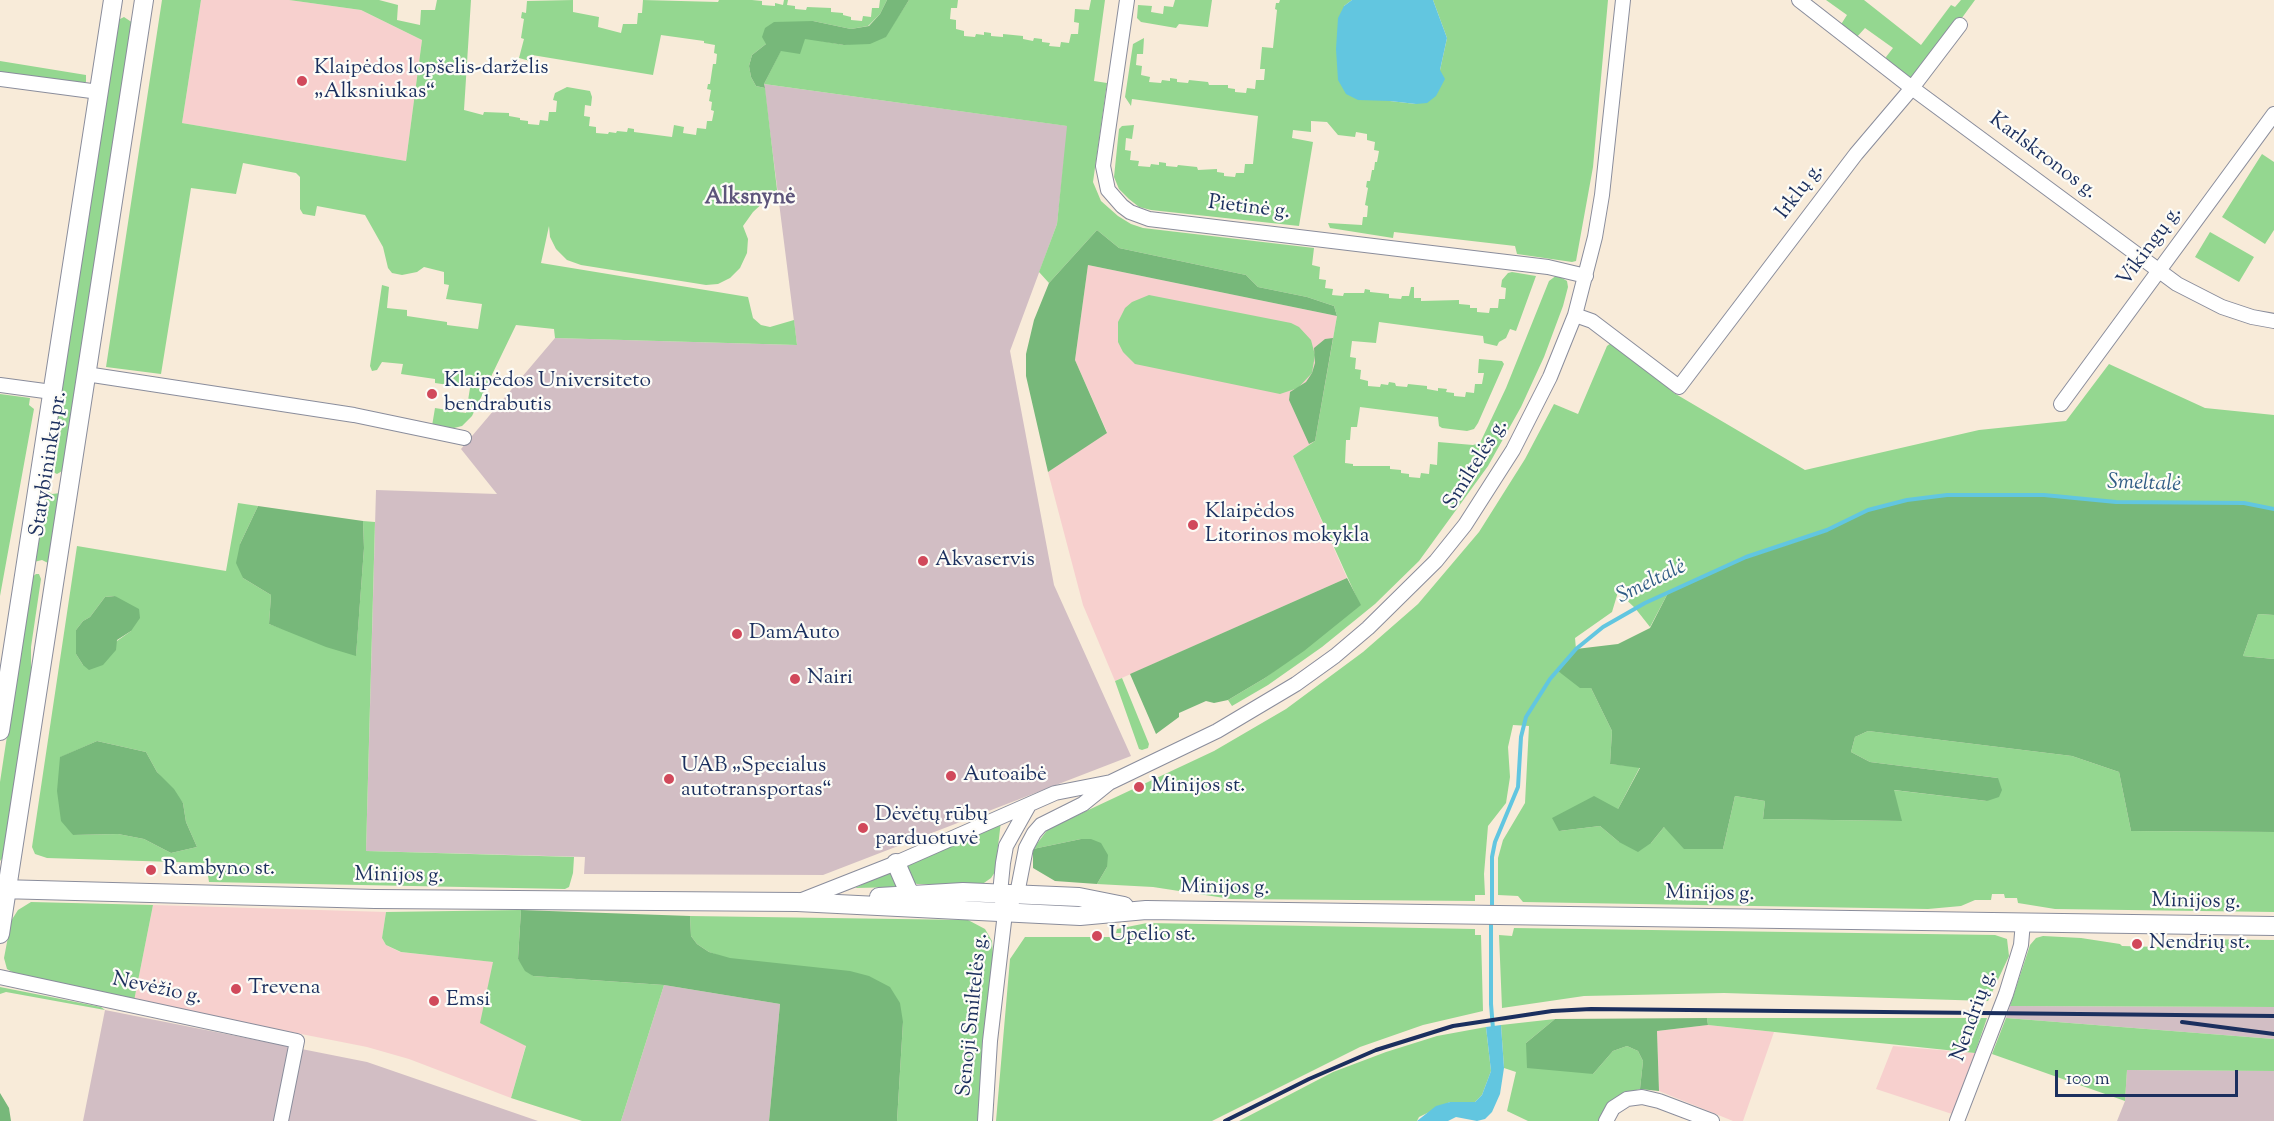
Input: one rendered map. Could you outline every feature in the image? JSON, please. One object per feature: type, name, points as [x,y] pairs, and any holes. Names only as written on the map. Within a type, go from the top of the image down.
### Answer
[{"type":"main road","points":[[113,3],[143,5]]},
{"type":"main road","name":"Statybininkų pr.","points":[[0,731],[113,3]]},
{"type":"main road","name":"Statybininkų pr.","points":[[0,933],[3,889],[56,576],[143,5]]},
{"type":"main road","points":[[40,472],[47,480],[54,483],[63,482],[71,477]]},
{"type":"main road","points":[[26,569],[41,565],[49,568],[56,576]]},
{"type":"main road","points":[[896,863],[910,895]]},
{"type":"main road","name":"Minijos g.","points":[[3,889],[387,899],[797,902],[1080,916],[1146,910],[2274,926]]},
{"type":"main road","name":"Minijos g.","points":[[797,902],[963,892],[1008,893],[1079,897],[1146,910]]},
{"type":"street","name":"Pietinė g.","points":[[1127,0],[1103,166],[1108,190],[1122,207],[1130,212],[1149,219],[1564,269],[1586,276]]},
{"type":"street","name":"Smiltelės g.","points":[[1111,782],[1218,731],[1296,684],[1368,628],[1403,596],[1436,561],[1465,525],[1488,491],[1538,403],[1575,315],[1586,276],[1602,195],[1623,0]]},
{"type":"street","name":"Karlskronos g.","points":[[1799,0],[1912,88],[2034,176],[2159,272],[2202,298],[2252,317],[2274,321]]},
{"type":"street","name":"Irklų g.","points":[[1575,315],[1592,321],[1678,387],[1856,154],[1912,88],[1960,25]]},
{"type":"street","points":[[0,79],[99,92]]},
{"type":"street","name":"Vikingų g.","points":[[2061,404],[2272,122]]},
{"type":"street","points":[[86,374],[354,415],[464,438]]},
{"type":"street","points":[[0,385],[52,392]]},
{"type":"street","points":[[797,902],[896,863],[1055,793],[1111,782]]},
{"type":"street","points":[[1008,893],[1026,848],[1041,825],[1083,804],[1111,782]]},
{"type":"street","points":[[1005,913],[1008,893],[1006,846],[1029,806]]},
{"type":"street","name":"Senoji Smiltelės g.","points":[[985,1121],[990,1041],[1005,913]]},
{"type":"street","name":"Nendrių g.","points":[[1957,1121],[2006,994],[2021,945],[2023,922]]},
{"type":"street","name":"Nevėžio g.","points":[[0,977],[297,1041],[281,1121]]},
{"type":"street","points":[[1606,1121],[1613,1108],[1627,1099],[1642,1097],[1712,1121]]},
{"type":"shaded area","name":"Klaipėdos lopšelis-darželis „Alksniukas“","points":[[201,0],[289,0],[361,10],[422,40],[406,161],[182,123]]},
{"type":"shaded area","points":[[764,84],[1068,126],[1057,224],[1010,351],[1054,585],[1131,756],[823,875],[584,874],[585,857],[366,851],[376,490],[497,494],[461,449],[555,338],[797,345]]},
{"type":"shaded area","name":"Klaipėdos Litorinos mokykla","points":[[1088,265],[1337,316],[1315,441],[1293,456],[1347,578],[1115,681],[1083,605],[1048,472],[1107,432],[1075,360]]},
{"type":"shaded area","points":[[153,905],[386,912],[382,938],[386,945],[400,952],[494,962],[526,1045],[511,1098],[409,1059],[367,1047],[134,1001]]},
{"type":"shaded area","points":[[664,985],[780,1004],[769,1121],[621,1121]]},
{"type":"shaded area","points":[[2010,1006],[2274,1007],[2274,1039],[2006,1018]]},
{"type":"shaded area","points":[[105,1010],[367,1062],[538,1121],[83,1121]]},
{"type":"shaded area","points":[[1708,1025],[1774,1032],[1743,1121],[1733,1121],[1659,1091],[1657,1031]]},
{"type":"shaded area","points":[[1893,1046],[1975,1053],[1952,1114],[1876,1089]]},
{"type":"shaded area","points":[[2127,1070],[2274,1071],[2274,1121],[2117,1121],[2125,1101]]},
{"type":"green space","points":[[162,0],[201,0],[182,123],[406,161],[422,40],[361,10],[289,0],[379,0],[398,5],[397,20],[420,25],[421,10],[435,10],[437,0],[471,0],[464,110],[483,115],[484,112],[509,113],[509,116],[528,121],[528,124],[539,125],[540,120],[548,121],[549,112],[556,112],[557,101],[553,100],[555,93],[567,87],[590,91],[591,106],[585,105],[584,116],[590,117],[589,126],[596,127],[596,133],[627,132],[628,128],[634,129],[634,132],[672,137],[674,125],[684,127],[683,133],[696,135],[697,128],[706,129],[707,121],[712,121],[714,111],[711,110],[712,102],[709,101],[711,90],[707,89],[713,64],[716,64],[715,45],[704,43],[704,41],[661,35],[653,75],[532,55],[530,61],[519,58],[524,39],[521,38],[524,19],[521,18],[522,12],[526,13],[527,1],[573,0],[573,12],[599,17],[598,27],[621,33],[623,24],[637,24],[638,13],[642,13],[643,0],[718,2],[719,0],[752,0],[762,1],[762,5],[775,6],[775,3],[783,5],[784,0],[788,0],[787,5],[795,6],[795,9],[831,8],[831,12],[843,13],[851,17],[851,20],[862,21],[863,16],[871,17],[872,8],[879,8],[880,0],[887,0],[880,14],[868,26],[851,29],[813,21],[766,44],[752,55],[749,66],[751,77],[756,86],[765,88],[778,198],[765,201],[743,226],[748,239],[747,253],[740,268],[730,278],[718,284],[706,285],[581,265],[567,260],[556,249],[550,237],[549,226],[541,263],[748,297],[753,318],[761,325],[770,327],[794,320],[797,345],[555,338],[554,329],[516,325],[472,416],[462,426],[454,428],[432,426],[435,408],[466,413],[470,388],[435,383],[435,379],[401,374],[403,364],[382,362],[377,370],[372,371],[370,366],[382,285],[389,287],[387,308],[407,310],[407,316],[447,322],[447,325],[478,329],[482,304],[446,299],[449,285],[444,284],[444,272],[424,267],[417,272],[402,275],[392,273],[388,268],[383,247],[365,215],[317,206],[315,216],[303,214],[300,209],[300,177],[296,173],[243,163],[236,194],[191,188],[161,374],[106,367]]},
{"type":"green space","points":[[887,0],[909,0],[886,37],[870,44],[844,45],[805,39],[800,54],[781,51],[764,84],[765,88],[756,86],[749,66],[752,55],[766,44],[762,37],[765,28],[774,22],[813,21],[851,29],[869,26],[880,14]]},
{"type":"green space","points":[[909,0],[958,0],[957,8],[951,8],[950,19],[956,20],[956,29],[964,31],[964,36],[975,37],[976,34],[984,35],[984,32],[991,33],[991,36],[1003,37],[1003,34],[1023,36],[1023,39],[1033,41],[1034,38],[1042,39],[1042,42],[1050,43],[1049,46],[1060,47],[1061,42],[1069,43],[1071,34],[1078,34],[1079,23],[1074,22],[1075,9],[1089,10],[1091,0],[1105,0],[1094,81],[1107,83],[1093,182],[1101,201],[1131,224],[1143,228],[1314,248],[1312,265],[1320,267],[1319,279],[1326,280],[1325,288],[1333,289],[1332,295],[1364,293],[1365,289],[1370,292],[1389,294],[1389,298],[1401,299],[1402,296],[1409,296],[1411,287],[1414,287],[1414,298],[1421,298],[1421,301],[1459,300],[1459,304],[1477,308],[1477,312],[1489,313],[1490,308],[1498,308],[1499,299],[1505,299],[1506,288],[1501,287],[1502,280],[1508,273],[1536,276],[1516,331],[1510,329],[1506,338],[1497,346],[1484,343],[1483,336],[1379,322],[1376,343],[1352,341],[1350,357],[1356,358],[1355,369],[1361,370],[1360,379],[1368,381],[1368,386],[1380,387],[1381,384],[1388,385],[1389,382],[1395,383],[1396,386],[1407,387],[1408,384],[1427,386],[1427,389],[1438,391],[1438,388],[1447,389],[1446,392],[1454,393],[1454,396],[1465,397],[1466,392],[1474,393],[1475,384],[1482,384],[1484,373],[1478,373],[1479,359],[1502,361],[1504,364],[1474,429],[1467,431],[1442,428],[1439,426],[1438,417],[1360,407],[1357,427],[1351,427],[1350,440],[1346,440],[1345,463],[1353,464],[1353,466],[1390,466],[1390,469],[1401,470],[1401,473],[1409,474],[1409,477],[1420,478],[1421,473],[1429,474],[1430,464],[1437,465],[1438,442],[1473,445],[1480,443],[1506,388],[1549,281],[1557,275],[1567,281],[1568,287],[1563,306],[1544,357],[1521,407],[1488,466],[1419,561],[1375,604],[1322,647],[1268,685],[1232,706],[1228,700],[1265,678],[1360,605],[1293,456],[1315,441],[1337,316],[1334,306],[1307,297],[1258,287],[1246,275],[1119,248],[1097,230],[1049,283],[1039,272],[1057,224],[1067,126],[764,84],[781,50],[805,38],[844,45],[885,37]]},
{"type":"green space","points":[[1175,0],[1212,0],[1208,27],[1179,24],[1176,28],[1141,22],[1137,18],[1138,5],[1152,6],[1151,12],[1163,14],[1164,6],[1173,7]]},
{"type":"green space","points":[[1280,0],[1352,0],[1344,6],[1390,101],[1416,104],[1440,70],[1447,38],[1433,0],[1608,0],[1593,167],[1576,261],[1517,254],[1515,246],[1394,232],[1393,238],[1330,228],[1328,223],[1362,225],[1363,217],[1367,217],[1368,206],[1365,205],[1367,181],[1370,181],[1379,151],[1374,150],[1375,142],[1367,140],[1367,134],[1356,132],[1355,137],[1338,135],[1327,122],[1311,121],[1311,132],[1293,130],[1292,138],[1313,142],[1299,226],[1151,210],[1139,207],[1129,199],[1119,189],[1114,177],[1119,129],[1122,126],[1134,125],[1132,139],[1126,138],[1125,150],[1131,151],[1130,160],[1139,161],[1138,166],[1150,167],[1151,164],[1159,165],[1159,162],[1166,163],[1166,166],[1197,167],[1198,170],[1217,169],[1217,172],[1224,173],[1224,176],[1235,177],[1236,173],[1244,173],[1245,164],[1253,164],[1258,116],[1132,99],[1131,106],[1125,97],[1133,44],[1144,38],[1143,54],[1137,54],[1136,65],[1142,66],[1141,75],[1150,77],[1149,82],[1161,83],[1162,80],[1170,81],[1170,78],[1177,79],[1177,82],[1188,83],[1189,80],[1208,82],[1209,85],[1228,85],[1228,88],[1235,89],[1235,92],[1246,93],[1247,88],[1255,89],[1256,80],[1264,80],[1265,69],[1260,69],[1262,47],[1273,48],[1277,10],[1275,9],[1276,3]]},
{"type":"green space","points":[[1826,0],[1864,0],[1921,45],[1951,5],[1955,7],[1961,0],[1975,0],[1918,78],[1912,80],[1887,62],[1886,57],[1893,48],[1865,28],[1856,38],[1840,26],[1847,15]]},
{"type":"green space","points":[[124,17],[133,23],[64,470],[57,474],[49,468],[118,20]]},
{"type":"green space","points":[[0,61],[86,75],[86,82],[80,84],[0,73]]},
{"type":"green space","points":[[2262,154],[2274,162],[2274,230],[2265,244],[2222,217]]},
{"type":"green space","points":[[1097,230],[1119,248],[1246,275],[1258,287],[1307,297],[1334,306],[1337,316],[1088,265],[1075,360],[1107,433],[1048,472],[1026,376],[1026,354],[1034,320],[1049,283]]},
{"type":"green space","points":[[2210,232],[2254,257],[2239,282],[2195,257]]},
{"type":"green space","points":[[1149,295],[1291,323],[1299,327],[1311,340],[1315,355],[1312,373],[1298,388],[1280,394],[1135,364],[1123,352],[1118,342],[1118,322],[1125,308],[1132,302]]},
{"type":"green space","points":[[1333,338],[1315,441],[1309,444],[1289,400],[1290,392],[1306,382],[1312,373],[1315,363],[1314,348],[1325,339]]},
{"type":"green space","points":[[1611,343],[1674,393],[1805,470],[1979,430],[2066,421],[2109,364],[2205,408],[2274,415],[2274,509],[2244,503],[2116,502],[2044,495],[1947,495],[1907,500],[1868,510],[1827,530],[1746,557],[1668,593],[1650,627],[1618,592],[1612,612],[1575,638],[1576,649],[1558,671],[1591,688],[1612,731],[1610,764],[1640,767],[1618,809],[1559,831],[1600,826],[1619,842],[1651,843],[1664,827],[1723,849],[1735,796],[1765,801],[1763,819],[1901,821],[1893,790],[1987,801],[1998,778],[1870,762],[1851,752],[1855,737],[1868,731],[2072,756],[2119,772],[2131,831],[2274,832],[2274,912],[2055,909],[2018,903],[2017,898],[2005,898],[2004,894],[1992,894],[1991,900],[1975,900],[1961,906],[1928,909],[1523,902],[1518,896],[1498,895],[1498,858],[1503,840],[1525,803],[1529,726],[1513,725],[1508,747],[1510,777],[1506,803],[1488,826],[1484,874],[1485,895],[1475,895],[1475,901],[1231,899],[1153,887],[1097,884],[1107,867],[1081,839],[1033,849],[1048,829],[1214,751],[1286,709],[1363,652],[1418,604],[1479,532],[1525,459],[1554,404],[1578,414],[1607,346]]},
{"type":"green space","points":[[0,394],[30,398],[29,405],[34,409],[0,596]]},
{"type":"green space","points":[[45,490],[52,494],[61,493],[50,564],[42,560],[34,562]]},
{"type":"green space","points":[[1947,495],[2044,495],[2116,502],[2244,503],[2274,509],[2274,615],[2258,614],[2243,656],[2274,659],[2274,832],[2131,831],[2119,772],[2072,756],[1868,731],[1855,737],[1851,752],[1870,762],[1998,778],[2002,790],[1999,797],[1987,801],[1894,790],[1902,821],[1763,819],[1765,801],[1735,796],[1723,849],[1684,849],[1664,827],[1651,843],[1638,852],[1619,842],[1600,826],[1559,831],[1552,818],[1594,796],[1618,809],[1640,768],[1610,764],[1612,731],[1591,688],[1580,688],[1558,671],[1576,649],[1618,644],[1650,628],[1668,593],[1746,557],[1827,530],[1868,510],[1907,500]]},
{"type":"green space","points":[[238,503],[258,506],[240,544],[243,578],[271,595],[269,624],[356,655],[364,548],[363,521],[375,522],[366,851],[574,857],[569,887],[565,889],[209,882],[206,863],[47,858],[35,854],[32,847],[77,546],[226,571]],"holes":[[[115,596],[131,631],[83,665],[76,654],[76,630],[83,621],[90,617],[105,597]],[[97,741],[146,752],[157,772],[183,803],[186,822],[197,847],[171,853],[144,839],[118,834],[73,835],[61,757]]]},
{"type":"green space","points":[[258,506],[363,521],[364,548],[356,656],[326,647],[269,624],[271,595],[243,578],[236,563],[240,544]]},
{"type":"green space","points":[[39,574],[41,579],[31,647],[31,689],[4,856],[0,861],[0,782],[31,578]]},
{"type":"green space","points":[[1347,578],[1361,605],[1304,651],[1265,678],[1228,700],[1214,703],[1206,701],[1179,713],[1179,717],[1156,734],[1130,674]]},
{"type":"green space","points":[[115,596],[139,609],[140,618],[131,631],[117,640],[116,650],[103,665],[89,670],[76,654],[76,630],[83,621],[90,617],[105,597]]},
{"type":"green space","points":[[2258,614],[2274,615],[2274,659],[2243,656]]},
{"type":"green space","points":[[1122,678],[1149,744],[1148,748],[1142,750],[1139,749],[1115,681]]},
{"type":"green space","points":[[97,741],[146,752],[157,772],[174,789],[183,803],[186,822],[197,847],[171,853],[144,839],[118,834],[73,835],[61,821],[57,791],[60,757]]},
{"type":"green space","points":[[1001,821],[995,872],[981,885],[917,884],[910,881],[901,866]]},
{"type":"green space","points":[[1091,839],[1101,843],[1108,855],[1107,867],[1097,884],[1055,881],[1033,868],[1033,849]]},
{"type":"green space","points":[[894,869],[898,887],[855,888]]},
{"type":"green space","points":[[31,902],[153,905],[134,1001],[19,976],[7,969],[4,958],[11,921],[18,910]]},
{"type":"green space","points":[[521,910],[518,959],[533,976],[664,985],[621,1121],[582,1121],[511,1098],[526,1046],[480,1023],[493,962],[401,952],[386,945],[382,938],[386,912]]},
{"type":"green space","points":[[521,910],[690,916],[691,936],[697,944],[709,952],[730,958],[850,971],[869,976],[890,987],[900,1003],[903,1022],[897,1121],[769,1121],[780,1004],[664,985],[533,976],[525,971],[518,959]]},
{"type":"green space","points":[[690,916],[968,920],[985,929],[992,941],[993,955],[979,1121],[897,1121],[903,1022],[709,952],[697,944],[691,936]]},
{"type":"green space","points":[[1147,923],[1475,929],[1475,935],[1481,935],[1483,1011],[1423,1025],[1360,1047],[1212,1121],[996,1121],[1010,959],[1025,937],[1115,937],[1133,933],[1116,933],[1117,929]]},
{"type":"green space","points":[[1514,928],[1995,935],[2007,939],[2009,956],[1988,1001],[1724,993],[1584,996],[1502,1008],[1499,935],[1512,936]]},
{"type":"green space","points":[[2043,936],[2081,938],[2122,946],[2159,947],[2161,943],[2192,939],[2274,940],[2274,1007],[2010,1006],[2030,945],[2036,938]]},
{"type":"green space","points":[[0,987],[101,1007],[105,1010],[6,992],[0,994]]},
{"type":"green space","points":[[1707,1018],[1987,1018],[1975,1053],[1708,1025]]},
{"type":"green space","points":[[1707,1018],[1708,1025],[1657,1031],[1659,1091],[1640,1089],[1643,1061],[1638,1051],[1627,1046],[1613,1051],[1593,1074],[1527,1068],[1526,1043],[1555,1019]]},
{"type":"green space","points":[[2006,1018],[2274,1039],[2274,1071],[2127,1070],[2125,1101],[1992,1054]]},
{"type":"green space","points":[[1555,1019],[1526,1043],[1593,1074],[1613,1051],[1627,1046],[1638,1051],[1643,1061],[1640,1089],[1622,1094],[1608,1107],[1598,1121],[1528,1121],[1507,1111],[1516,1072],[1504,1068],[1501,1025]]},
{"type":"green space","points":[[1486,1027],[1491,1071],[1482,1095],[1475,1102],[1450,1102],[1419,1117],[1417,1121],[1239,1121],[1333,1072],[1437,1036]]},
{"type":"green space","points":[[0,1093],[9,1108],[11,1121],[0,1121]]},
{"type":"water","points":[[1352,0],[1433,0],[1447,38],[1440,70],[1445,79],[1436,96],[1427,103],[1416,104],[1358,100],[1346,94],[1338,80],[1336,49],[1338,18],[1344,6]]},
{"type":"water","points":[[1501,1025],[1504,1068],[1500,1094],[1492,1112],[1485,1119],[1477,1121],[1456,1117],[1448,1121],[1417,1121],[1436,1106],[1450,1102],[1475,1102],[1482,1095],[1491,1071],[1486,1027]]},
{"type":"waterway","name":"Smeltalė","points":[[1492,909],[1492,857],[1495,842],[1518,787],[1521,737],[1526,717],[1550,679],[1576,649],[1603,627],[1645,603],[1746,557],[1827,530],[1868,510],[1907,500],[1947,495],[2044,495],[2116,502],[2244,503],[2274,509]]},
{"type":"waterway","name":"Smeltalė","points":[[1491,920],[1493,1029]]},
{"type":"railway","points":[[1225,1121],[1309,1079],[1376,1050],[1453,1026],[1552,1011],[1591,1009],[2274,1016]]},
{"type":"railway","points":[[2182,1022],[2274,1034]]},
{"type":"place","name":"Klaipėdos lopšelis-darželis „Alksniukas“","points":[[302,81]]},
{"type":"place","name":"Klaipėdos Universiteto bendrabutis","points":[[432,394]]},
{"type":"place","name":"Klaipėdos Litorinos mokykla","points":[[1193,525]]},
{"type":"place","name":"Akvaservis","points":[[923,561]]},
{"type":"place","name":"DamAuto","points":[[737,634]]},
{"type":"place","name":"Nairi","points":[[795,679]]},
{"type":"place","name":"Autoaibė","points":[[951,776]]},
{"type":"place","name":"UAB „Specialus autotransportas“","points":[[669,779]]},
{"type":"place","name":"Minijos st.","points":[[1139,787]]},
{"type":"place","name":"Dėvėtų rūbų parduotuvė","points":[[863,828]]},
{"type":"place","name":"Rambyno st.","points":[[151,870]]},
{"type":"place","name":"Upelio st.","points":[[1097,936]]},
{"type":"place","name":"Nendrių st.","points":[[2137,944]]},
{"type":"place","name":"Trevena","points":[[236,989]]},
{"type":"place","name":"Emsi","points":[[434,1001]]},
{"type":"district","name":"Alksnynė","points":[[750,199]]}]
